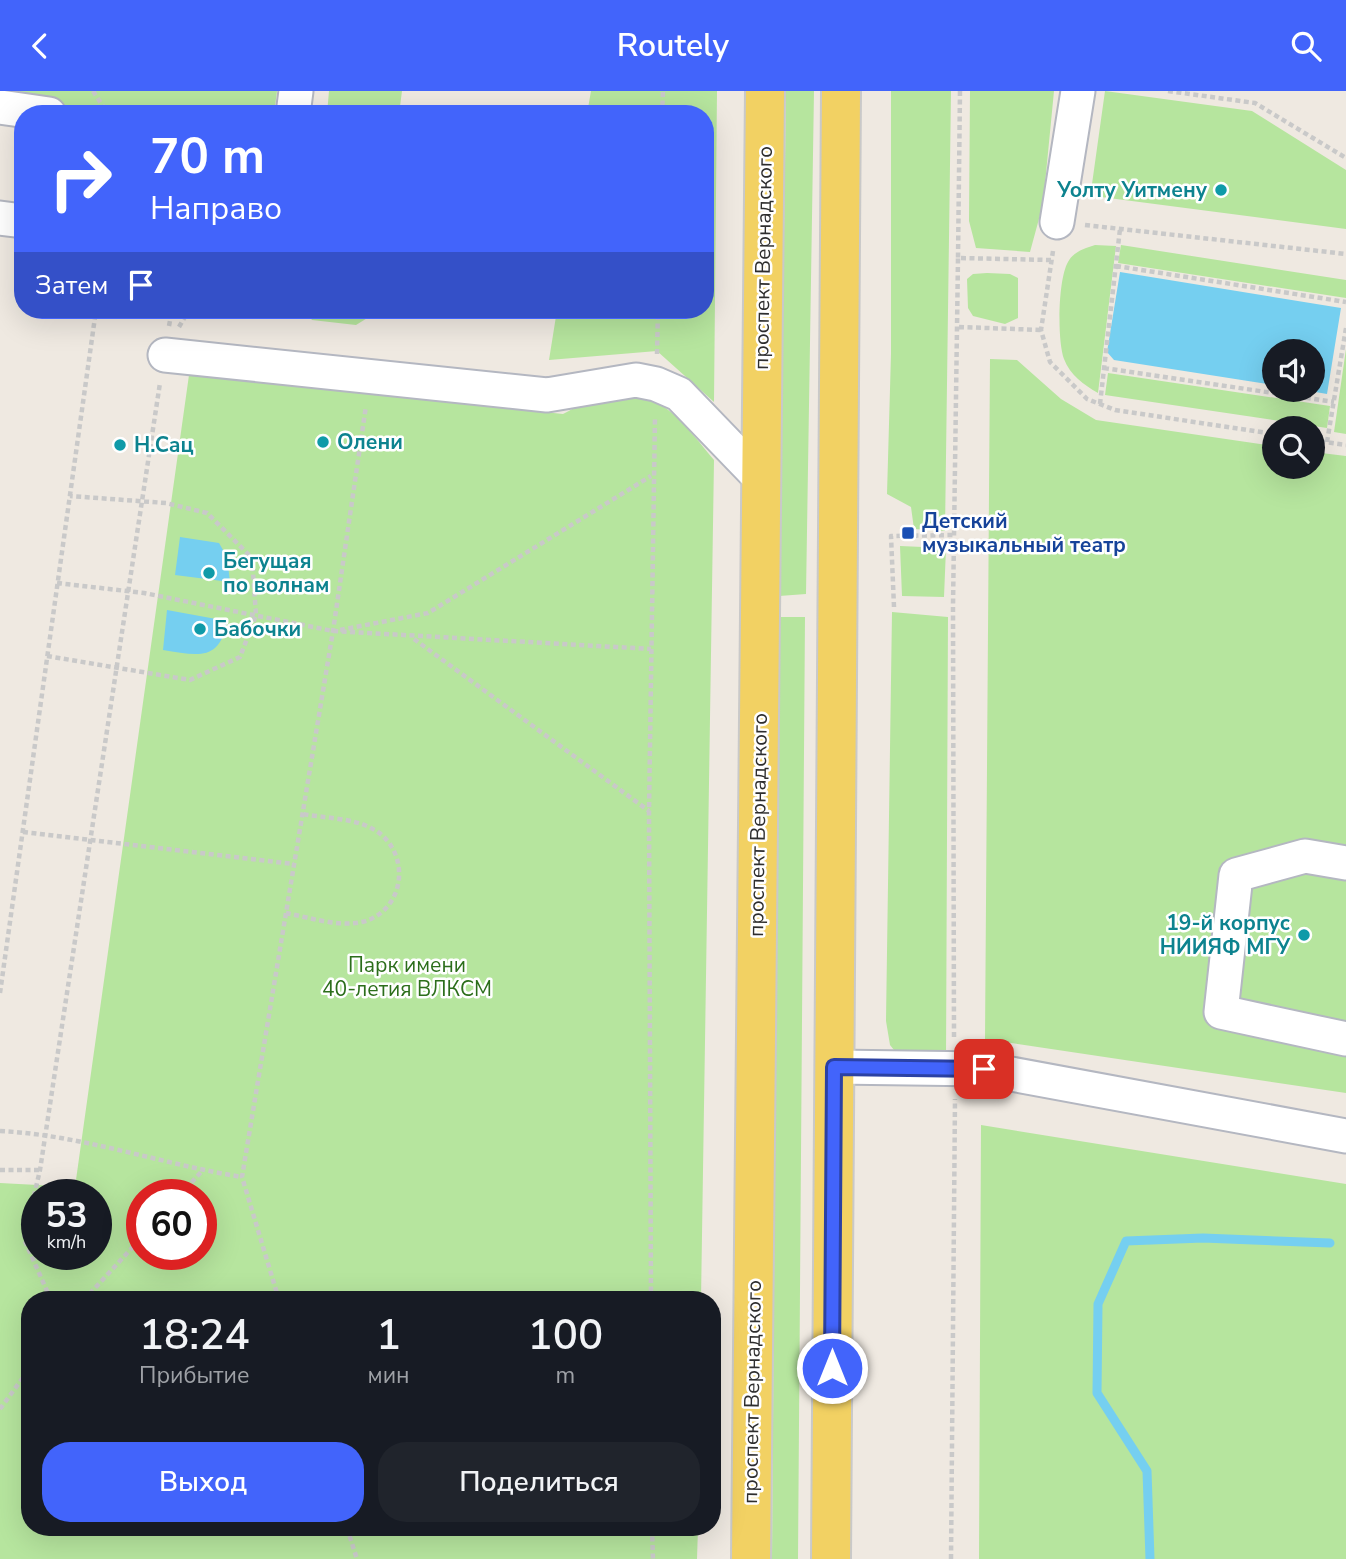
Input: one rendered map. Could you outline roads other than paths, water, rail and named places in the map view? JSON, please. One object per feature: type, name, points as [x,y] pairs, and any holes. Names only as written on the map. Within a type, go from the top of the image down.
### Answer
[{"type":"main road","name":"проспект Вернадского","points":[[751,1559],[765,91]]},
{"type":"main road","points":[[831,1559],[841,91]]},
{"type":"lane","points":[[1057,222],[1077,91]]},
{"type":"lane","points":[[165,355],[547,395],[636,380],[656,384],[679,394],[761,479]]},
{"type":"lane","points":[[1346,863],[1305,856],[1236,875],[1221,1012],[1346,1039]]},
{"type":"lane","points":[[834,1067],[984,1069],[1346,1136]]},
{"type":"water","points":[[1120,272],[1341,308],[1327,394],[1325,339],[1262,339],[1262,383],[1114,360],[1107,352]]},
{"type":"water","points":[[180,537],[219,543],[227,557],[230,582],[175,575]]},
{"type":"water","points":[[167,610],[227,621],[224,635],[219,644],[205,653],[163,650]]},
{"type":"waterway","points":[[1150,1559],[1147,1471],[1097,1393],[1098,1304],[1126,1241],[1203,1238],[1330,1243]]},
{"type":"place","name":"Уолту Уитмену","points":[[1221,190]]},
{"type":"place","name":"Олени","points":[[323,442]]},
{"type":"place","name":"Н.Сац","points":[[120,445]]},
{"type":"place","name":"Детский музыкальный театр","points":[[908,533]]},
{"type":"place","name":"Бегущая по волнам","points":[[209,573]]},
{"type":"place","name":"Бабочки","points":[[200,629]]},
{"type":"place","name":"19-й корпус НИИЯФ МГУ","points":[[1304,935]]},
{"type":"park label","name":"Парк имени 40-летия ВЛКСМ","points":[[407,977]]}]
